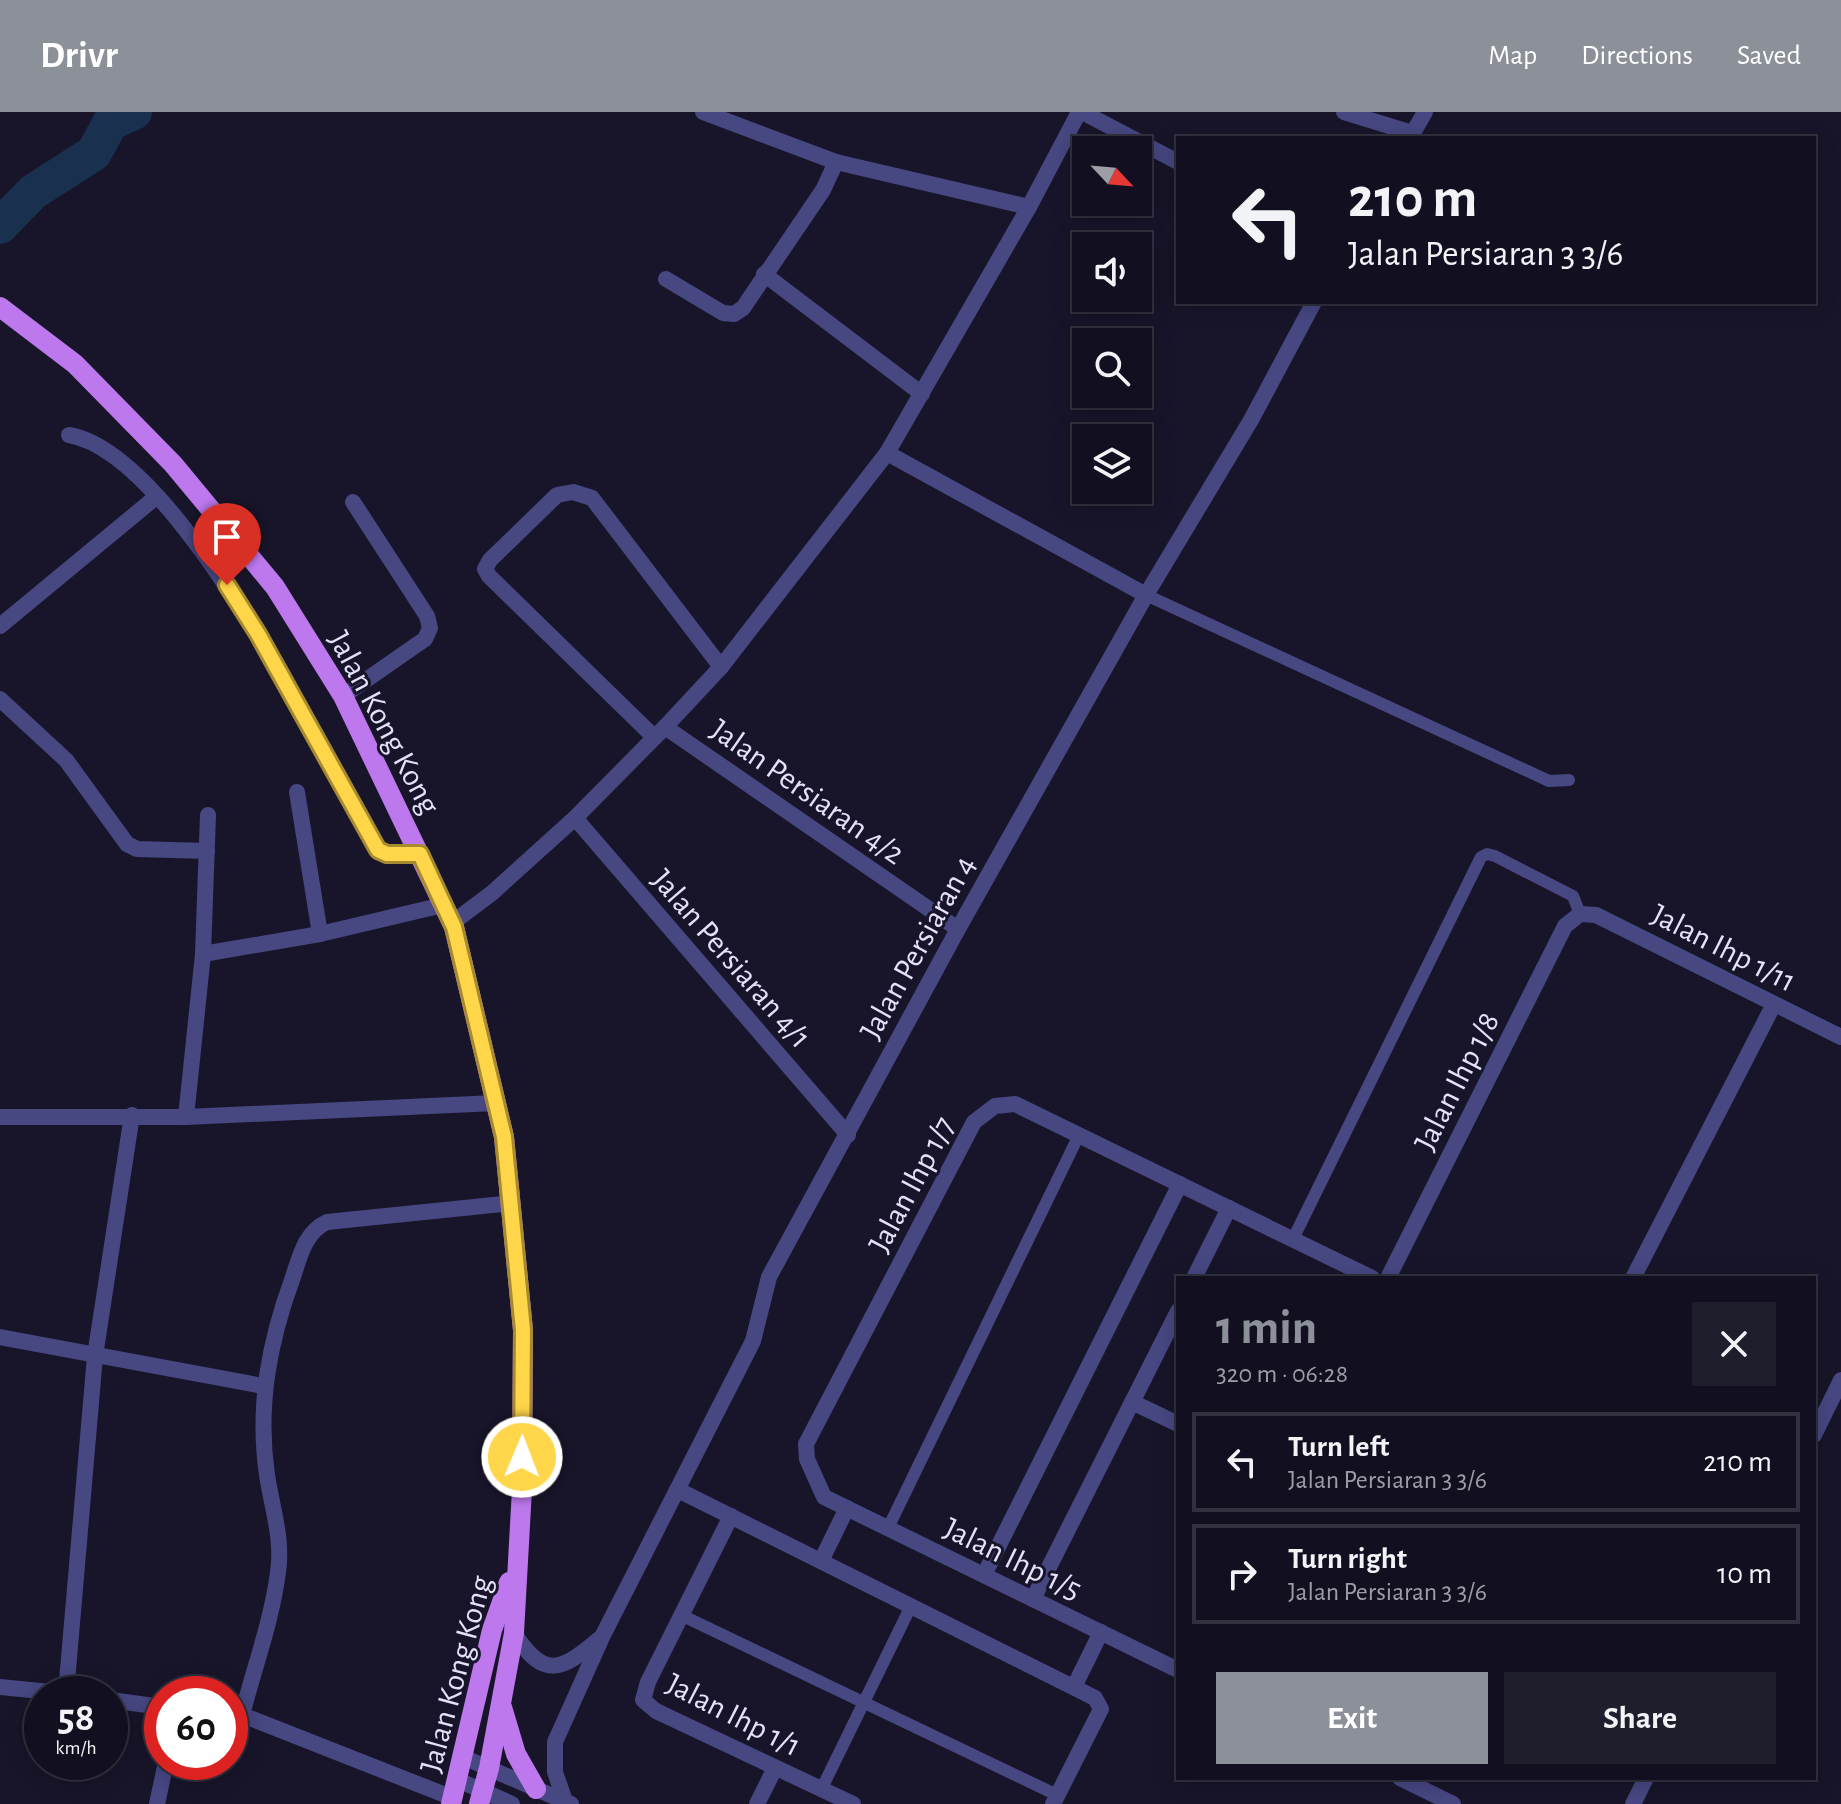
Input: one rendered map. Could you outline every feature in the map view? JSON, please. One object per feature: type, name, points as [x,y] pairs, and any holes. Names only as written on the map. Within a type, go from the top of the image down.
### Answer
[{"type":"main road","name":"Jalan Kong Kong","points":[[0,307],[75,364],[173,464],[275,587],[343,696],[447,914],[504,1137],[523,1330],[522,1489],[514,1633],[481,1798]]},
{"type":"main road","name":"Jalan Kong Kong","points":[[454,1794],[492,1630],[517,1559]]},
{"type":"main road","points":[[501,1703],[516,1754],[536,1789]]},
{"type":"street","points":[[703,112],[836,162],[1029,207]]},
{"type":"street","points":[[203,954],[447,914],[492,893],[575,818],[721,667],[887,453],[1029,207],[1080,112],[1176,161]]},
{"type":"street","points":[[1344,112],[1411,136],[1425,112]]},
{"type":"street","points":[[666,279],[723,313],[734,314],[743,308],[823,190],[836,162]]},
{"type":"street","points":[[764,274],[922,394]]},
{"type":"street","name":"Jalan Persiaran 4","points":[[568,1803],[555,1772],[555,1742],[603,1635],[753,1341],[769,1277],[958,929],[1146,595],[1251,420],[1313,304]]},
{"type":"street","points":[[69,435],[96,443],[156,497],[227,585],[258,634],[378,850],[387,854],[420,854]]},
{"type":"street","points":[[887,453],[1146,595]]},
{"type":"street","name":"Jalan Persiaran 4/2","points":[[721,667],[592,498],[573,492],[557,495],[490,560],[485,569],[660,732],[958,929]]},
{"type":"street","points":[[0,626],[156,497]]},
{"type":"street","points":[[343,696],[425,639],[430,628],[427,616],[353,502]]},
{"type":"street","points":[[0,699],[66,760],[127,844],[137,849],[207,851]]},
{"type":"street","points":[[297,792],[320,934]]},
{"type":"street","points":[[186,1117],[203,954],[208,815]]},
{"type":"street","name":"Jalan Persiaran 4/1","points":[[575,818],[848,1135]]},
{"type":"street","name":"Jalan Ihp 1/11","points":[[1580,914],[1596,915],[1841,1037]]},
{"type":"street","name":"Jalan Ihp 1/8","points":[[1389,1276],[1565,926],[1580,914]]},
{"type":"street","points":[[1634,1276],[1774,1004]]},
{"type":"street","points":[[0,1117],[186,1117],[496,1103]]},
{"type":"street","name":"Jalan Ihp 1/7","points":[[824,1497],[807,1459],[806,1444],[974,1122],[995,1106],[1015,1104],[1368,1276]]},
{"type":"street","points":[[69,1676],[95,1356],[132,1115]]},
{"type":"street","points":[[984,1575],[1180,1184]]},
{"type":"street","points":[[247,1676],[278,1573],[279,1529],[267,1472],[263,1386],[287,1292],[306,1242],[317,1226],[327,1222],[512,1203]]},
{"type":"street","points":[[1195,1276],[1229,1208]]},
{"type":"street","points":[[1033,1599],[1176,1315]]},
{"type":"street","points":[[0,1337],[263,1386]]},
{"type":"street","points":[[1816,1431],[1841,1380]]},
{"type":"street","points":[[1132,1402],[1176,1423]]},
{"type":"street","points":[[678,1490],[1095,1698],[1101,1709],[1055,1800]]},
{"type":"street","name":"Jalan Ihp 1/5","points":[[824,1497],[1176,1669]]},
{"type":"street","points":[[821,1561],[847,1508]]},
{"type":"street","name":"Jalan Ihp 1/1","points":[[731,1516],[648,1682],[643,1700],[656,1711],[853,1804]]},
{"type":"street","points":[[1074,1687],[1101,1632]]},
{"type":"street","points":[[514,1633],[534,1661],[549,1667],[564,1665],[603,1635]]},
{"type":"street","points":[[0,1687],[24,1689]]},
{"type":"street","points":[[248,1718],[454,1794],[512,1804]]},
{"type":"street","points":[[463,1757],[568,1803]]},
{"type":"street","points":[[757,1804],[775,1768]]},
{"type":"street","points":[[157,1804],[162,1780]]},
{"type":"street","points":[[1404,1780],[1453,1804]]},
{"type":"street","points":[[1633,1804],[1645,1780]]},
{"type":"lane","points":[[1146,595],[1549,781],[1569,780]]},
{"type":"lane","points":[[1293,1239],[1481,857],[1495,856],[1573,896],[1580,914]]},
{"type":"lane","points":[[888,1528],[1079,1135]]},
{"type":"lane","points":[[821,1790],[911,1606]]},
{"type":"lane","points":[[681,1615],[864,1702],[1055,1800]]},
{"type":"waterway","points":[[0,226],[33,192],[94,153],[110,123],[134,112]]},
{"type":"route","points":[[227,585],[258,634],[378,850],[387,854],[420,854],[454,927],[504,1137],[523,1330],[522,1457]]}]
